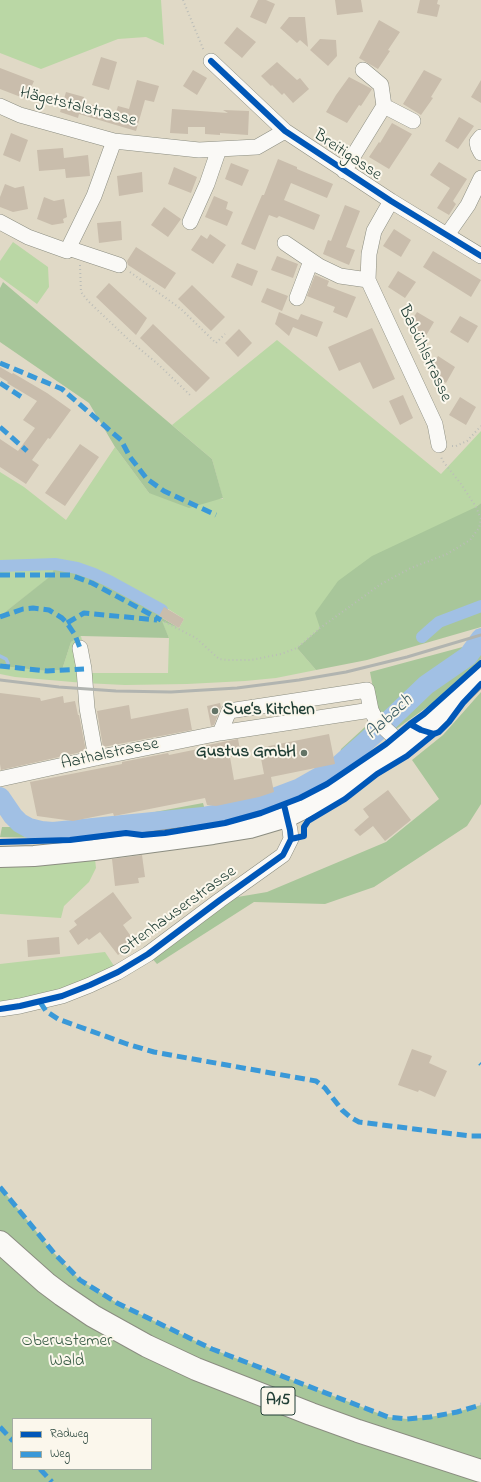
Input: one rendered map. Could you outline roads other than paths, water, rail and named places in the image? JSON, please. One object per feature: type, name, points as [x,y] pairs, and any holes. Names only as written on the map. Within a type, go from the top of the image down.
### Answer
[{"type":"highway","name":"A15","points":[[0,1242],[46,1283],[62,1295],[92,1316],[147,1346],[196,1369],[312,1414],[481,1471]]},
{"type":"highway","name":"A15","points":[[0,1253],[17,1270],[49,1296],[85,1321],[136,1350],[226,1389],[468,1482]]},
{"type":"main road","points":[[0,858],[94,850],[212,834],[250,828],[287,816],[333,794],[396,740],[431,722],[481,674]]},
{"type":"street","name":"Breitigasse","points":[[211,61],[285,131],[391,201],[481,256]]},
{"type":"street","points":[[363,70],[381,85],[384,106],[413,121]]},
{"type":"street","name":"Hägetstalstrasse","points":[[0,106],[20,115],[114,141],[199,150],[257,147],[285,131]]},
{"type":"street","name":"Breitigasse","points":[[344,171],[384,106]]},
{"type":"street","points":[[481,137],[477,142],[481,154]]},
{"type":"street","points":[[74,250],[114,141]]},
{"type":"street","points":[[190,222],[208,184],[218,149]]},
{"type":"street","points":[[447,235],[468,205],[481,178]]},
{"type":"street","name":"Babühlstrasse","points":[[391,201],[374,231],[369,254],[368,280],[436,424],[439,445]]},
{"type":"street","points":[[0,222],[28,237],[67,251],[74,250],[119,265]]},
{"type":"street","points":[[285,243],[319,266],[340,276],[368,280]]},
{"type":"street","points":[[297,298],[311,261]]},
{"type":"street","points":[[80,648],[84,669],[87,708],[96,758]]},
{"type":"street","points":[[220,733],[229,711],[367,690],[373,715],[396,740]]},
{"type":"street","name":"Aathalstrasse","points":[[1,779],[220,733],[373,715]]},
{"type":"street","name":"Ottenhauserstrasse","points":[[0,1010],[62,996],[111,975],[148,954],[283,855],[291,839],[287,816]]},
{"type":"waterway","points":[[0,566],[55,564],[77,568],[111,582],[162,610]]},
{"type":"waterway","points":[[422,637],[439,622],[481,606]]},
{"type":"waterway","name":"Aabach","points":[[0,797],[13,816],[20,823],[29,828],[53,832],[203,817],[255,805],[300,788],[337,767],[379,730],[426,685],[468,656],[481,638]]},
{"type":"waterway","points":[[0,656],[6,659],[8,663]]},
{"type":"railway","points":[[0,680],[59,687],[116,691],[171,692],[237,688],[346,672],[407,657],[481,635]]},
{"type":"place","name":"Sue‘s Kitchen","points":[[215,711]]},
{"type":"place","name":"Gustus GmbH","points":[[304,753]]},
{"type":"park label","name":"Oberustemer Wald","points":[[67,1352]]}]
